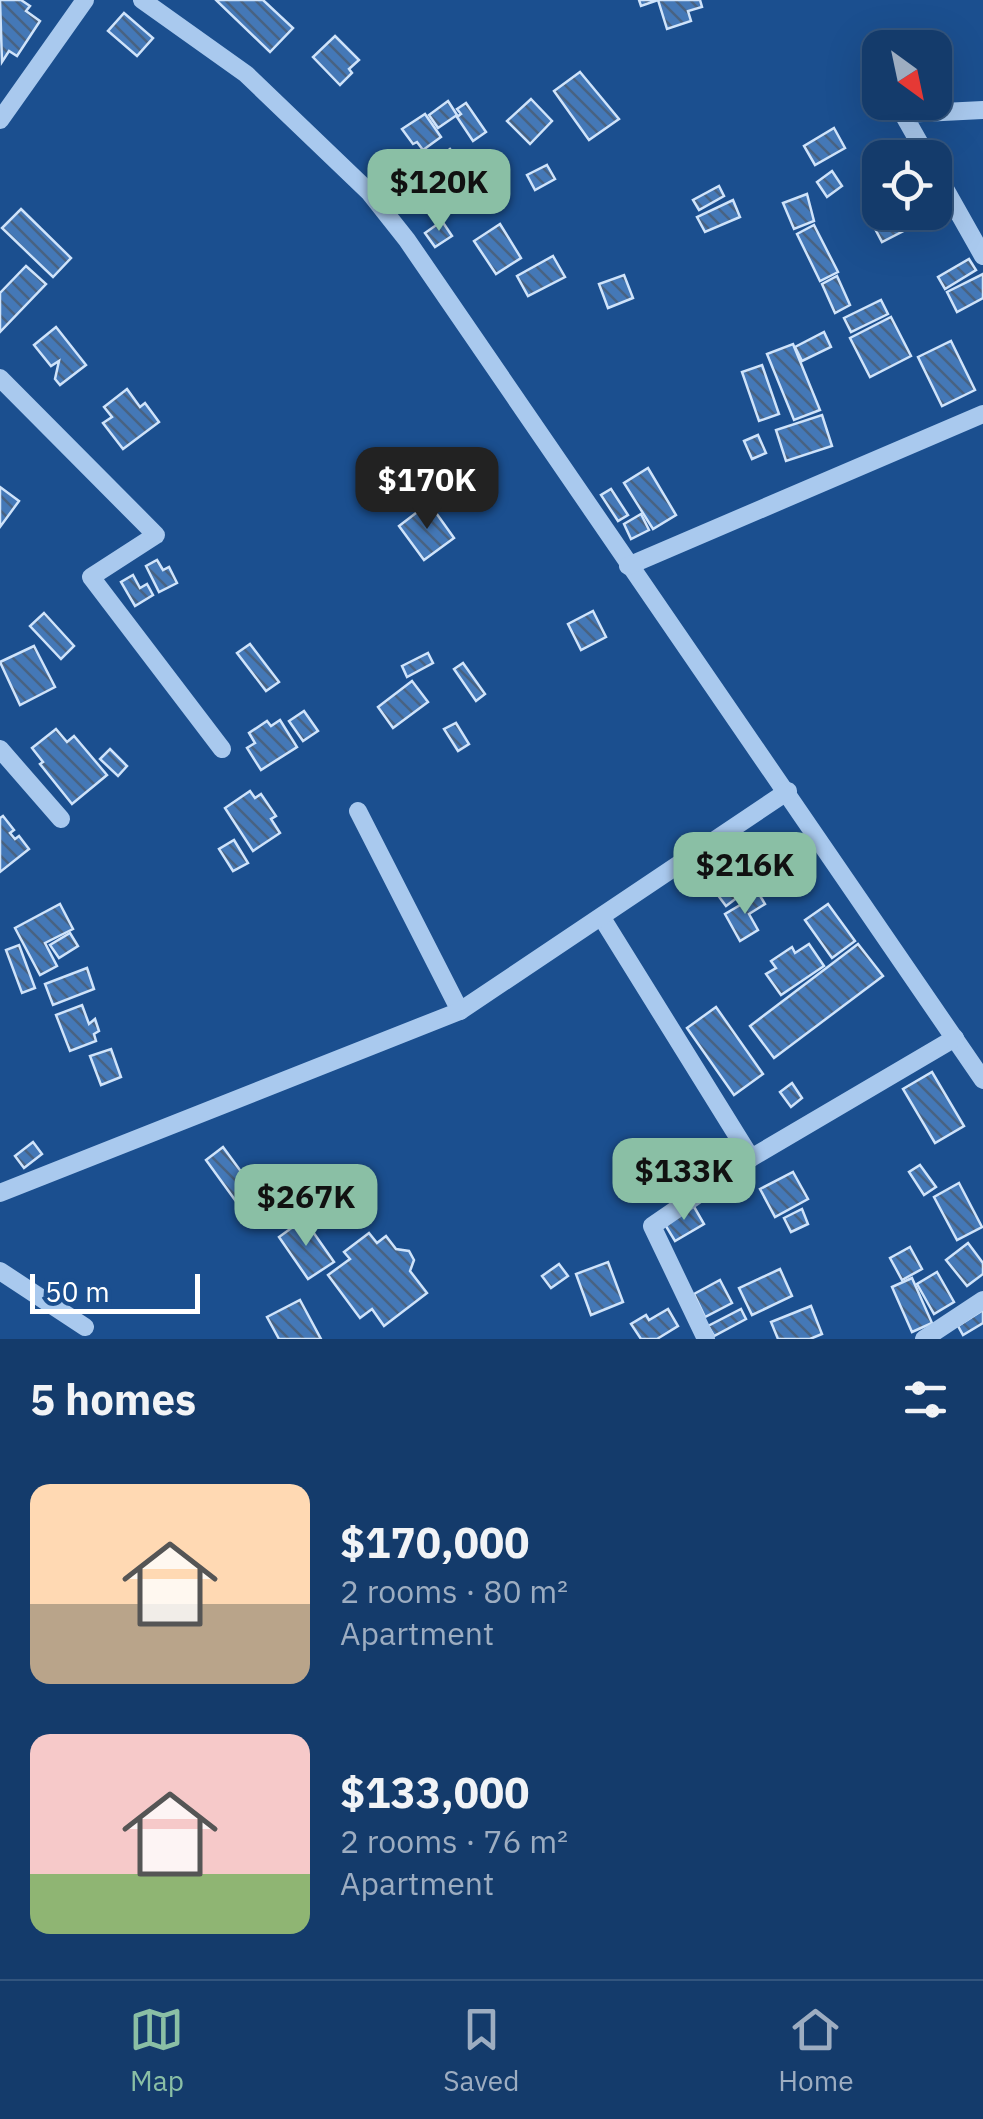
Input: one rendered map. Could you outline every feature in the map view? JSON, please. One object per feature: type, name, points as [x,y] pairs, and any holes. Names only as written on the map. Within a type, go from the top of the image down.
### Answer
[{"type":"street","points":[[0,120],[85,0]]},
{"type":"street","points":[[142,0],[246,74],[369,192],[407,240],[983,1080]]},
{"type":"street","points":[[918,140],[903,114],[983,110]]},
{"type":"street","points":[[952,201],[983,256]]},
{"type":"street","points":[[0,378],[156,534],[91,577],[222,749]]},
{"type":"street","points":[[628,566],[983,414]]},
{"type":"street","points":[[0,748],[61,820]]},
{"type":"street","points":[[0,1193],[460,1011],[788,791]]},
{"type":"street","points":[[358,810],[460,1011]]},
{"type":"street","points":[[602,918],[751,1158]]},
{"type":"street","points":[[706,1339],[652,1226],[751,1158],[955,1038]]},
{"type":"street","points":[[0,1271],[86,1327]]},
{"type":"street","points":[[924,1339],[983,1300]]},
{"type":"building","points":[[0,0],[21,0],[30,6],[26,11],[40,21],[17,56],[9,51],[2,62]]},
{"type":"building","points":[[216,0],[263,0],[293,28],[270,52]]},
{"type":"building","points":[[658,0],[700,0],[702,7],[688,11],[691,21],[667,29]]},
{"type":"building","points":[[124,13],[153,38],[137,56],[108,31]]},
{"type":"building","points":[[335,36],[359,60],[340,85],[313,57]]},
{"type":"building","points":[[580,72],[619,119],[589,140],[554,91]]},
{"type":"building","points":[[531,99],[552,121],[530,144],[507,121]]},
{"type":"building","points":[[448,101],[457,115],[438,128],[429,115]]},
{"type":"building","points":[[466,103],[486,132],[473,141],[457,117],[461,114],[457,109]]},
{"type":"building","points":[[425,114],[441,137],[423,150],[402,129]]},
{"type":"building","points":[[834,128],[845,148],[815,165],[804,146]]},
{"type":"building","points":[[450,149],[470,174],[452,188],[432,163]]},
{"type":"building","points":[[547,165],[555,179],[535,190],[527,175]]},
{"type":"building","points":[[832,171],[842,186],[827,197],[817,182]]},
{"type":"building","points":[[719,186],[724,196],[699,210],[693,200]]},
{"type":"building","points":[[807,194],[814,221],[794,229],[783,203]]},
{"type":"building","points":[[733,200],[740,217],[705,232],[697,217]]},
{"type":"building","points":[[21,209],[71,258],[53,277],[2,228]]},
{"type":"building","points":[[442,221],[452,236],[435,247],[425,233]]},
{"type":"building","points":[[500,224],[521,258],[496,274],[474,241]]},
{"type":"building","points":[[814,225],[838,272],[820,281],[797,234]]},
{"type":"building","points":[[876,230],[905,230],[882,242]]},
{"type":"building","points":[[553,256],[565,277],[528,296],[517,276]]},
{"type":"building","points":[[969,259],[976,270],[945,289],[938,277]]},
{"type":"building","points":[[26,266],[46,284],[0,332],[0,293]]},
{"type":"building","points":[[983,274],[983,298],[957,312],[947,292]]},
{"type":"building","points":[[624,275],[633,298],[608,308],[599,284]]},
{"type":"building","points":[[837,276],[850,305],[835,313],[822,284]]},
{"type":"building","points":[[881,300],[888,314],[851,332],[844,318]]},
{"type":"building","points":[[891,317],[911,356],[870,377],[850,338]]},
{"type":"building","points":[[56,327],[86,365],[60,385],[55,379],[59,361],[51,366],[34,345]]},
{"type":"building","points":[[824,332],[831,347],[802,361],[795,347]]},
{"type":"building","points":[[951,341],[975,390],[942,406],[918,357]]},
{"type":"building","points":[[793,344],[820,410],[794,420],[767,354]]},
{"type":"building","points":[[762,365],[779,414],[759,421],[742,372]]},
{"type":"building","points":[[127,389],[140,407],[145,403],[159,422],[123,449],[103,423],[112,417],[104,407]]},
{"type":"building","points":[[822,415],[832,446],[786,461],[776,430]]},
{"type":"building","points":[[758,435],[766,453],[752,459],[744,441]]},
{"type":"building","points":[[648,468],[676,515],[653,529],[624,483]]},
{"type":"building","points":[[0,487],[19,501],[0,527]]},
{"type":"building","points":[[611,489],[628,515],[618,521],[601,495]]},
{"type":"building","points":[[429,503],[454,538],[424,560],[399,526]]},
{"type":"building","points":[[641,514],[649,530],[631,539],[624,524]]},
{"type":"building","points":[[157,560],[163,570],[169,567],[177,583],[159,592],[146,566]]},
{"type":"building","points":[[133,575],[140,588],[147,584],[153,595],[135,606],[121,582]]},
{"type":"building","points":[[593,611],[606,637],[581,650],[568,624]]},
{"type":"building","points":[[44,613],[74,646],[61,659],[30,626]]},
{"type":"building","points":[[250,644],[279,682],[266,691],[237,653]]},
{"type":"building","points":[[34,646],[55,687],[20,705],[0,662]]},
{"type":"building","points":[[428,653],[433,663],[407,677],[402,666]]},
{"type":"building","points":[[463,663],[485,694],[476,701],[454,669]]},
{"type":"building","points":[[412,681],[428,702],[393,728],[378,707]]},
{"type":"building","points":[[304,711],[318,731],[303,741],[289,721]]},
{"type":"building","points":[[280,720],[297,747],[261,770],[247,748],[255,743],[249,733],[267,721],[271,726]]},
{"type":"building","points":[[456,723],[469,744],[458,751],[444,729]]},
{"type":"building","points":[[56,729],[67,742],[74,736],[107,775],[72,804],[32,748]]},
{"type":"building","points":[[110,749],[127,766],[118,776],[100,759]]},
{"type":"building","points":[[250,791],[255,798],[261,794],[276,816],[271,819],[280,833],[253,851],[225,808]]},
{"type":"building","points":[[3,816],[14,830],[10,833],[15,839],[19,836],[29,849],[0,872],[0,818]]},
{"type":"building","points":[[234,840],[248,863],[233,871],[219,849]]},
{"type":"building","points":[[744,855],[762,879],[726,906],[708,882],[717,875],[713,869],[724,861],[728,866]]},
{"type":"building","points":[[759,894],[765,904],[749,914],[758,930],[740,941],[725,914]]},
{"type":"building","points":[[60,904],[73,929],[45,943],[57,966],[40,975],[15,928]]},
{"type":"building","points":[[828,904],[855,941],[832,958],[805,920]]},
{"type":"building","points":[[70,933],[78,946],[59,958],[50,945]]},
{"type":"building","points":[[809,944],[824,966],[781,995],[766,974],[776,968],[771,961],[792,947],[795,953]]},
{"type":"building","points":[[858,944],[883,976],[774,1058],[750,1026]]},
{"type":"building","points":[[19,945],[35,988],[22,993],[6,950]]},
{"type":"building","points":[[87,968],[94,989],[53,1005],[45,984]]},
{"type":"building","points":[[82,1005],[89,1024],[95,1019],[99,1031],[94,1034],[96,1041],[70,1051],[56,1015]]},
{"type":"building","points":[[716,1007],[763,1074],[734,1095],[687,1028]]},
{"type":"building","points":[[111,1049],[121,1077],[101,1085],[90,1056]]},
{"type":"building","points":[[932,1072],[964,1126],[935,1143],[903,1089]]},
{"type":"building","points":[[792,1083],[802,1098],[791,1107],[780,1092]]},
{"type":"building","points":[[33,1142],[42,1154],[24,1168],[15,1156]]},
{"type":"building","points":[[223,1147],[253,1188],[235,1200],[206,1160]]},
{"type":"building","points":[[920,1165],[936,1187],[924,1195],[909,1172]]},
{"type":"building","points":[[793,1172],[808,1199],[775,1217],[760,1189]]},
{"type":"building","points":[[959,1183],[982,1227],[957,1240],[934,1197]]},
{"type":"building","points":[[693,1205],[704,1224],[675,1241],[664,1223]]},
{"type":"building","points":[[802,1209],[808,1224],[791,1232],[784,1218]]},
{"type":"building","points":[[304,1219],[334,1262],[308,1279],[279,1237]]},
{"type":"building","points":[[369,1233],[377,1243],[386,1236],[396,1249],[409,1251],[414,1260],[410,1271],[427,1293],[384,1326],[372,1309],[360,1318],[328,1275],[350,1259],[344,1252]]},
{"type":"building","points":[[968,1243],[983,1263],[983,1274],[967,1286],[946,1260]]},
{"type":"building","points":[[910,1247],[922,1269],[902,1280],[890,1258]]},
{"type":"building","points":[[608,1262],[623,1302],[591,1315],[576,1274]]},
{"type":"building","points":[[559,1264],[568,1276],[551,1288],[542,1276]]},
{"type":"building","points":[[780,1269],[792,1296],[752,1315],[739,1288]]},
{"type":"building","points":[[937,1272],[954,1302],[934,1314],[917,1284]]},
{"type":"building","points":[[912,1278],[932,1323],[912,1332],[892,1287]]},
{"type":"building","points":[[720,1280],[732,1303],[705,1317],[694,1294]]},
{"type":"building","points":[[300,1300],[321,1339],[279,1339],[267,1317]]},
{"type":"building","points":[[811,1306],[822,1334],[810,1339],[778,1339],[771,1322]]},
{"type":"building","points":[[668,1309],[678,1326],[657,1339],[641,1339],[631,1324],[646,1315],[649,1320]]},
{"type":"building","points":[[741,1309],[746,1319],[714,1336],[708,1326]]},
{"type":"building","points":[[983,1310],[983,1323],[963,1335],[958,1326]]}]
